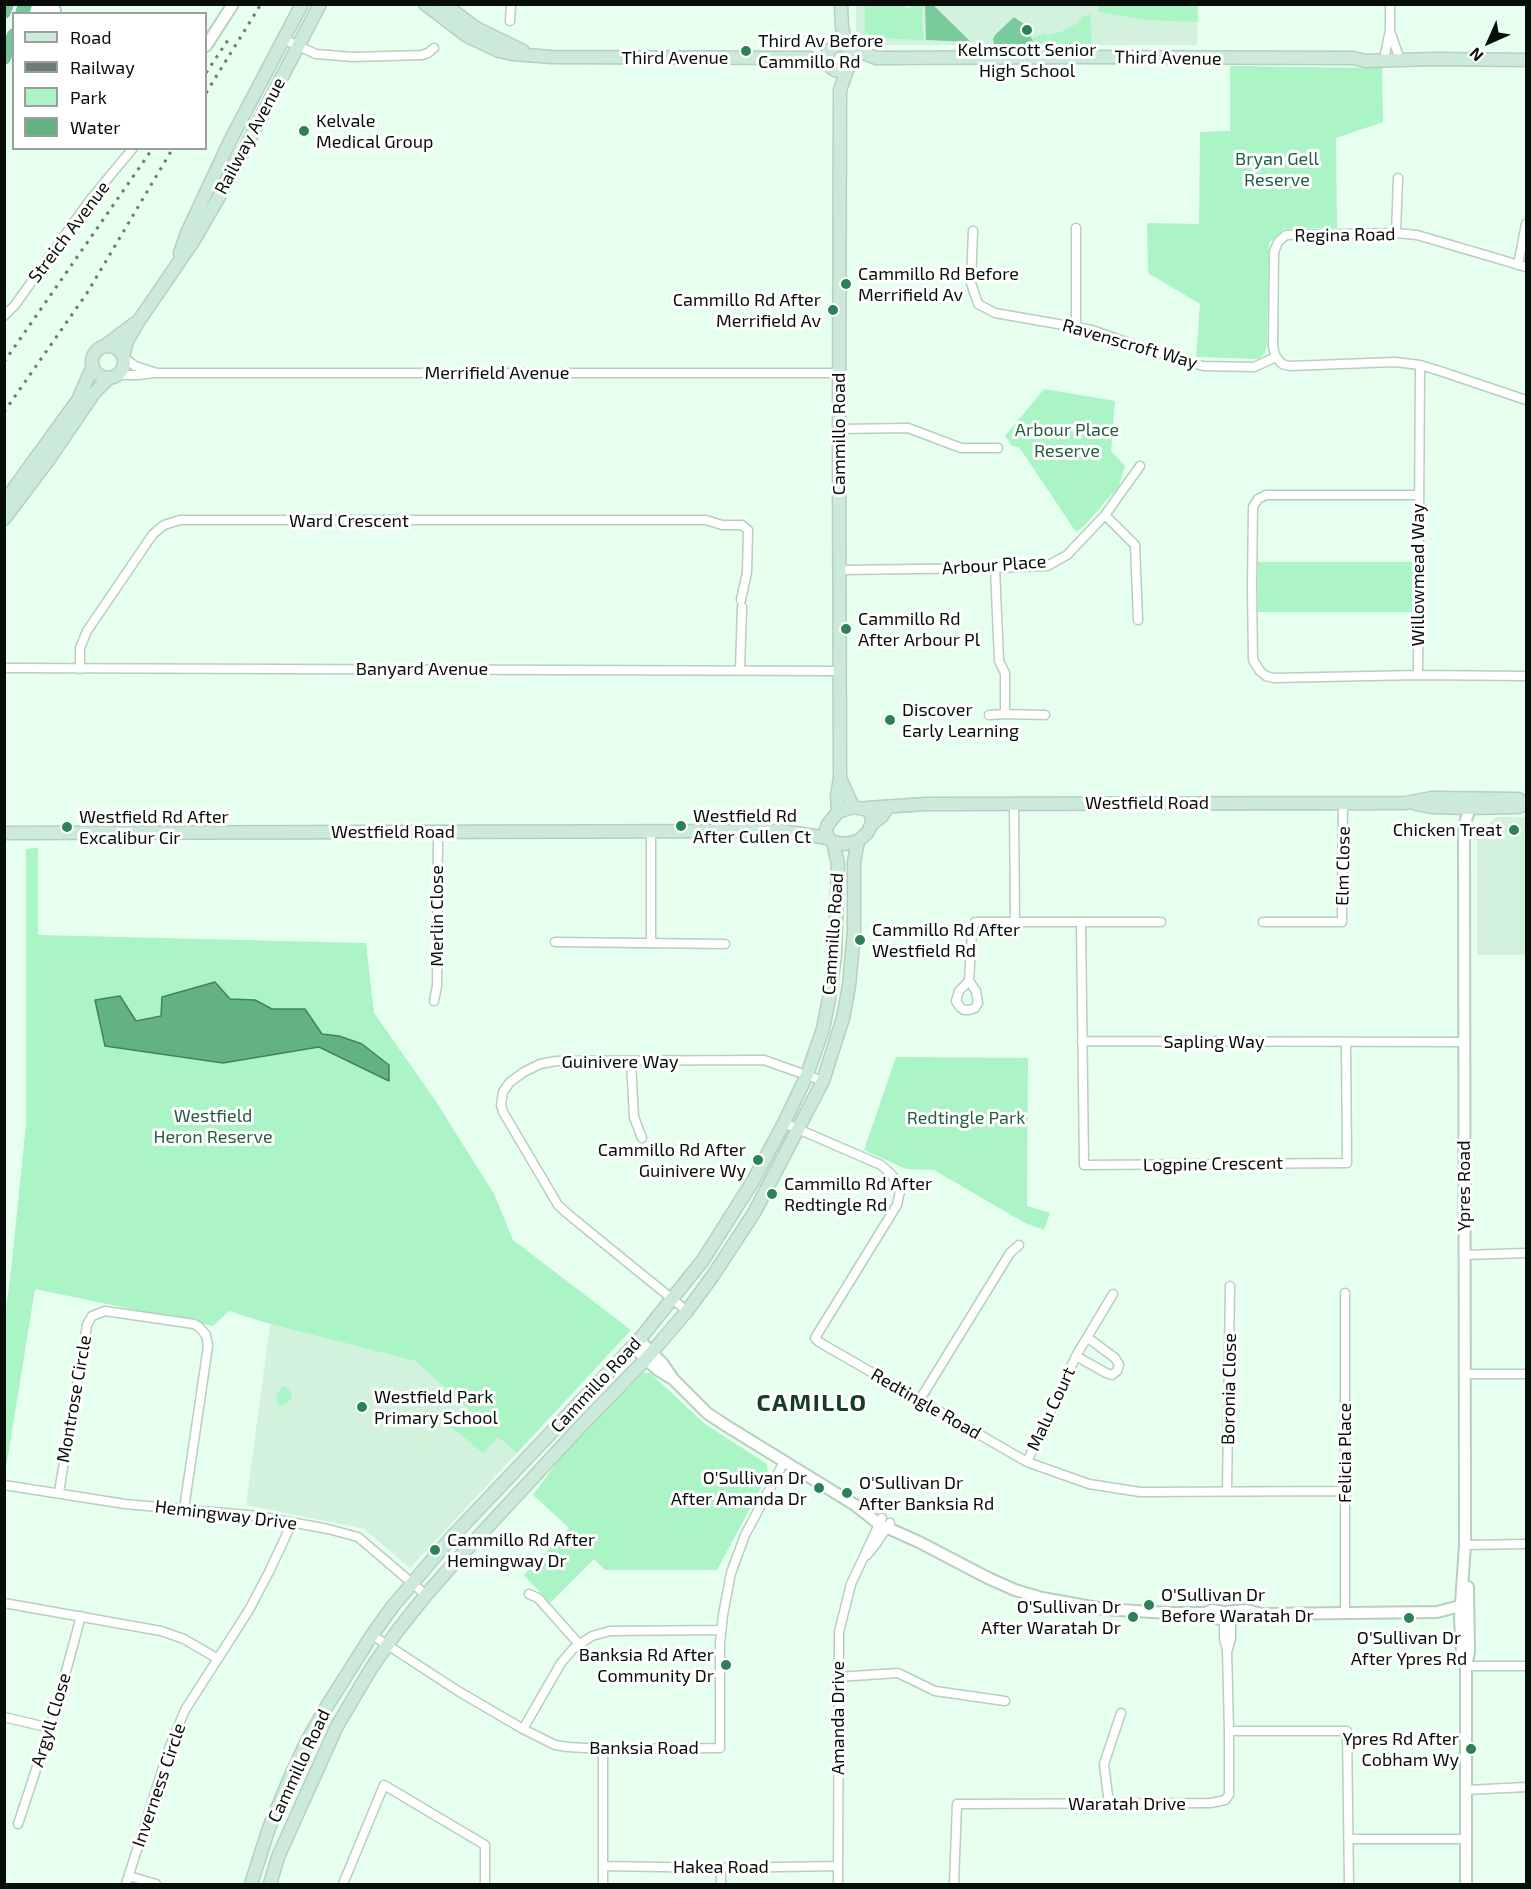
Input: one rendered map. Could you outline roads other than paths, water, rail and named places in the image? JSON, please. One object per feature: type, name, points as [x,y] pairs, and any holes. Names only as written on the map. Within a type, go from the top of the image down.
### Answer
[{"type":"highway","points":[[4,12],[9,4]]},
{"type":"highway","points":[[4,58],[12,40]]},
{"type":"main road","name":"Railway Avenue","points":[[176,265],[187,233],[214,174],[302,4]]},
{"type":"main road","name":"Railway Avenue","points":[[4,519],[47,462],[94,393],[123,369],[126,341],[194,240],[224,188],[320,4]]},
{"type":"main road","name":"Third Avenue","points":[[425,4],[454,27],[483,44],[513,54],[541,57],[809,58],[840,49],[876,58]]},
{"type":"main road","name":"Third Avenue","points":[[444,4],[464,20],[492,37],[541,57]]},
{"type":"main road","points":[[840,49],[841,4]]},
{"type":"main road","points":[[840,49],[853,59],[848,68],[840,72],[830,67],[826,57],[840,49]]},
{"type":"main road","name":"Third Avenue","points":[[848,68],[876,58],[1353,58],[1364,54],[1392,58],[1417,54],[1436,59],[1527,60]]},
{"type":"main road","name":"Third Avenue","points":[[809,58],[830,67]]},
{"type":"main road","name":"Cammillo Road","points":[[830,67],[840,90]]},
{"type":"main road","name":"Cammillo Road","points":[[838,812],[837,796],[840,778],[840,90],[848,68]]},
{"type":"main road","name":"Railway Avenue","points":[[4,502],[78,400],[92,368],[91,360],[94,352],[138,322]]},
{"type":"main road","points":[[106,345],[116,348],[123,357]]},
{"type":"main road","points":[[92,368],[99,375],[113,376]]},
{"type":"main road","name":"Cammillo Road","points":[[840,778],[853,807]]},
{"type":"main road","name":"Westfield Road","points":[[866,808],[926,804],[1406,802],[1432,798],[1463,803],[1518,799],[1527,803]]},
{"type":"main road","points":[[872,825],[872,815],[866,808],[853,807],[838,812],[826,830],[830,840],[845,844],[858,841],[887,808]]},
{"type":"main road","name":"Westfield Road","points":[[4,833],[782,831],[828,824]]},
{"type":"main road","name":"Westfield Road","points":[[782,831],[830,840]]},
{"type":"main road","name":"Cammillo Road","points":[[251,1884],[269,1828],[303,1750],[327,1706],[372,1635],[450,1539],[636,1344],[673,1300],[718,1238],[784,1123],[807,1075],[823,1029],[830,999],[835,955],[838,864],[830,840]]},
{"type":"main road","name":"Cammillo Road","points":[[270,1884],[278,1857],[337,1726],[387,1646],[426,1595],[580,1427],[649,1356],[687,1311],[754,1213],[823,1081],[847,1004],[854,932],[854,862],[858,841]]},
{"type":"street","points":[[207,44],[233,4]]},
{"type":"street","points":[[510,21],[512,4]]},
{"type":"street","points":[[1390,4],[1392,58]]},
{"type":"street","points":[[26,12],[34,8],[47,11],[55,9]]},
{"type":"street","points":[[283,39],[316,54],[353,57],[422,56],[434,48]]},
{"type":"street","name":"Streich Avenue","points":[[4,316],[15,305],[90,200],[131,150]]},
{"type":"street","points":[[1396,233],[1398,178]]},
{"type":"street","points":[[1522,266],[1527,224]]},
{"type":"street","points":[[1076,228],[1076,326]]},
{"type":"street","name":"Ravenscroft Way","points":[[973,231],[971,283],[978,304],[995,313],[1076,326],[1203,366],[1254,367],[1276,357]]},
{"type":"street","name":"Regina Road","points":[[1276,357],[1273,347],[1274,252],[1280,240],[1290,234],[1396,233],[1417,235],[1522,266]]},
{"type":"street","name":"Merrifield Avenue","points":[[123,357],[135,366],[154,373]]},
{"type":"street","points":[[1276,357],[1282,363],[1290,366],[1381,362],[1420,366],[1527,400]]},
{"type":"street","name":"Willowmead Way","points":[[1418,675],[1420,366]]},
{"type":"street","name":"Merrifield Avenue","points":[[113,376],[154,373],[791,374],[839,372]]},
{"type":"street","points":[[839,429],[908,428],[961,448],[998,448]]},
{"type":"street","name":"Arbour Place","points":[[840,570],[1047,566],[1067,555],[1105,515],[1140,466]]},
{"type":"street","points":[[1419,495],[1266,495],[1258,499],[1253,507],[1252,588],[1253,660],[1256,666],[1266,676],[1274,678],[1418,675],[1527,676]]},
{"type":"street","points":[[1105,515],[1135,545],[1138,620]]},
{"type":"street","name":"Ward Crescent","points":[[80,669],[80,648],[87,631],[153,534],[164,525],[180,520],[706,520],[722,525],[742,525],[748,530],[747,572],[741,604],[740,670]]},
{"type":"street","points":[[995,568],[999,661],[1005,673],[1005,714]]},
{"type":"street","name":"Banyard Avenue","points":[[4,668],[839,671]]},
{"type":"street","points":[[989,715],[1045,715]]},
{"type":"street","name":"Elm Close","points":[[1263,922],[1342,922],[1343,803]]},
{"type":"street","name":"Ypres Road","points":[[1463,803],[1464,1255],[1468,1576],[1462,1653],[1466,1666],[1466,1884]]},
{"type":"street","points":[[1014,804],[1015,922]]},
{"type":"street","name":"Merlin Close","points":[[434,1001],[437,986],[438,831]]},
{"type":"street","points":[[651,831],[651,942]]},
{"type":"street","points":[[969,981],[972,933],[975,922],[1161,922]]},
{"type":"street","points":[[1081,922],[1082,1041]]},
{"type":"street","points":[[555,942],[725,944]]},
{"type":"street","name":"Sapling Way","points":[[1082,1041],[1464,1042]]},
{"type":"street","name":"Logpine Crescent","points":[[1082,1041],[1084,1165],[1347,1163],[1346,1043]]},
{"type":"street","name":"Guinivere Way","points":[[687,1311],[563,1210],[553,1198],[508,1121],[501,1105],[503,1092],[510,1082],[540,1064],[556,1061],[764,1060],[823,1081]]},
{"type":"street","points":[[631,1062],[634,1117],[642,1138]]},
{"type":"street","name":"Redtingle Road","points":[[784,1123],[881,1165],[892,1175],[900,1191],[897,1205],[815,1338],[819,1342],[1027,1462],[1089,1484],[1140,1492],[1345,1491]]},
{"type":"street","points":[[919,1401],[1010,1253],[1019,1245]]},
{"type":"street","points":[[1464,1255],[1527,1253]]},
{"type":"street","name":"Boronia Close","points":[[1227,1491],[1230,1286]]},
{"type":"street","name":"Felicia Place","points":[[1345,1293],[1346,1613]]},
{"type":"street","name":"Malu Court","points":[[1027,1462],[1076,1356],[1113,1294]]},
{"type":"street","name":"Montrose Circle","points":[[59,1492],[87,1325],[92,1316],[97,1313],[110,1312],[194,1324],[206,1335],[208,1346],[184,1509]]},
{"type":"street","name":"Malu Court","points":[[1076,1356],[1106,1373],[1112,1375],[1117,1371],[1119,1365],[1115,1358],[1088,1338]]},
{"type":"street","points":[[636,1344],[649,1356],[663,1364],[698,1404],[718,1421],[855,1504],[868,1508],[884,1524],[906,1530],[919,1542],[1015,1590],[1042,1598],[1103,1609],[1169,1613],[1212,1610],[1227,1616],[1246,1610],[1262,1614],[1464,1613]]},
{"type":"street","points":[[1465,1374],[1527,1374]]},
{"type":"street","name":"Banksia Road","points":[[372,1635],[458,1691],[555,1745],[603,1749],[720,1748],[721,1630],[729,1583],[740,1547],[784,1462]]},
{"type":"street","name":"Hemingway Drive","points":[[4,1485],[125,1504],[258,1516],[328,1529],[358,1537],[426,1595]]},
{"type":"street","name":"Inverness Circle","points":[[127,1880],[170,1746],[185,1710],[261,1587],[292,1523]]},
{"type":"street","name":"Amanda Drive","points":[[838,1884],[838,1677],[841,1620],[851,1584],[865,1557],[876,1544],[884,1524]]},
{"type":"street","points":[[1466,1545],[1527,1544]]},
{"type":"street","points":[[529,1594],[538,1598],[579,1644]]},
{"type":"street","points":[[4,1603],[170,1634],[202,1648],[218,1659]]},
{"type":"street","name":"Argyll Close","points":[[18,1824],[50,1728],[81,1616]]},
{"type":"street","name":"Waratah Drive","points":[[954,1884],[957,1804],[1211,1803],[1225,1800],[1229,1795],[1227,1649],[1232,1638],[1227,1616]]},
{"type":"street","points":[[523,1729],[561,1663],[579,1644],[592,1636],[610,1632],[721,1630]]},
{"type":"street","points":[[1466,1666],[1527,1666]]},
{"type":"street","points":[[838,1677],[897,1673],[935,1691],[1005,1701]]},
{"type":"street","points":[[1109,1804],[1104,1764],[1120,1713]]},
{"type":"street","points":[[4,1717],[50,1728]]},
{"type":"street","points":[[1229,1731],[1347,1731],[1349,1884]]},
{"type":"street","points":[[603,1749],[603,1884]]},
{"type":"street","points":[[343,1884],[384,1785],[485,1845],[485,1884]]},
{"type":"street","points":[[1466,1790],[1527,1786]]},
{"type":"street","points":[[1348,1839],[1466,1839]]},
{"type":"street","name":"Hakea Road","points":[[603,1866],[721,1868],[838,1866]]},
{"type":"street","points":[[721,1868],[721,1884]]},
{"type":"street","points":[[127,1880],[156,1884]]},
{"type":"water","points":[[215,982],[230,999],[255,1000],[272,1009],[305,1009],[322,1034],[339,1036],[362,1044],[389,1065],[389,1081],[319,1047],[223,1063],[105,1046],[95,1000],[120,996],[136,1021],[161,1016],[162,997]]},
{"type":"railway","points":[[207,91],[261,4]]},
{"type":"railway","points":[[207,72],[230,37]]},
{"type":"railway","points":[[4,362],[152,150]]},
{"type":"railway","points":[[4,412],[87,293],[172,150]]},
{"type":"place","name":"Kelmscott Senior High School","points":[[1027,30]]},
{"type":"place","name":"Third Av Before Cammillo Rd","points":[[746,51]]},
{"type":"place","name":"Kelvale Medical Group","points":[[304,131]]},
{"type":"place","name":"Cammillo Rd Before Merrifield Av","points":[[846,284]]},
{"type":"place","name":"Cammillo Rd After Merrifield Av","points":[[833,310]]},
{"type":"place","name":"Cammillo Rd After Arbour Pl","points":[[846,629]]},
{"type":"place","name":"Discover Early Learning","points":[[890,720]]},
{"type":"place","name":"Westfield Rd After Cullen Ct","points":[[681,826]]},
{"type":"place","name":"Westfield Rd After Excalibur Cir","points":[[67,827]]},
{"type":"place","name":"Chicken Treat","points":[[1514,830]]},
{"type":"place","name":"Cammillo Rd After Westfield Rd","points":[[860,940]]},
{"type":"place","name":"Cammillo Rd After Guinivere Wy","points":[[758,1160]]},
{"type":"place","name":"Cammillo Rd After Redtingle Rd","points":[[772,1194]]},
{"type":"place","name":"Westfield Park Primary School","points":[[362,1407]]},
{"type":"place","name":"O'Sullivan Dr After Amanda Dr","points":[[819,1488]]},
{"type":"place","name":"O'Sullivan Dr After Banksia Rd","points":[[847,1493]]},
{"type":"place","name":"Cammillo Rd After Hemingway Dr","points":[[435,1550]]},
{"type":"place","name":"O'Sullivan Dr Before Waratah Dr","points":[[1149,1605]]},
{"type":"place","name":"O'Sullivan Dr After Waratah Dr","points":[[1133,1617]]},
{"type":"place","name":"O'Sullivan Dr After Ypres Rd","points":[[1409,1618]]},
{"type":"place","name":"Banksia Rd After Community Dr","points":[[726,1665]]},
{"type":"place","name":"Ypres Rd After Cobham Wy","points":[[1471,1749]]},
{"type":"district","name":"CAMILLO","points":[[812,1403]]},
{"type":"park label","name":"Bryan Gell Reserve","points":[[1277,169]]},
{"type":"park label","name":"Arbour Place Reserve","points":[[1067,440]]},
{"type":"park label","name":"Redtingle Park","points":[[966,1118]]},
{"type":"park label","name":"Westfield Heron Reserve","points":[[213,1126]]}]
